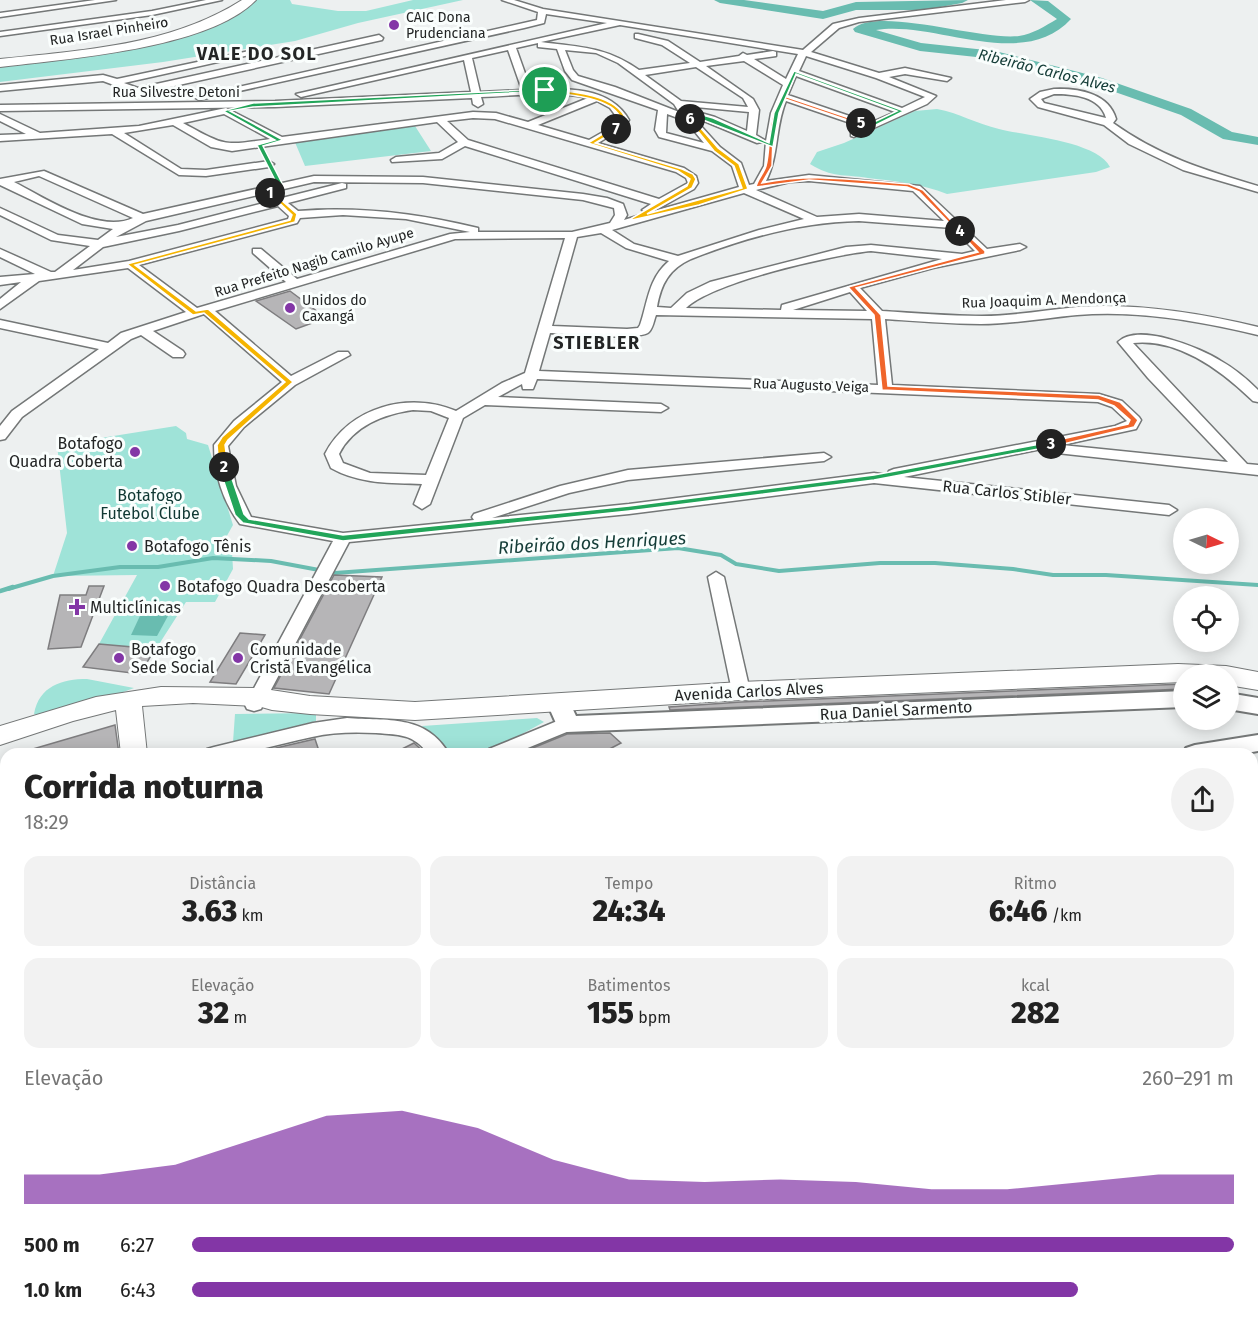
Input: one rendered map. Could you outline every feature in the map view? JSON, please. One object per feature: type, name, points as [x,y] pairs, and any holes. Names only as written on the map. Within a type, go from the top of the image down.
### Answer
[{"type":"main road","name":"Rua Israel Pinheiro","points":[[0,63],[138,44],[174,36],[222,19],[250,0]]},
{"type":"main road","name":"Avenida Carlos Alves","points":[[129,707],[187,708],[261,701],[415,711],[563,713],[741,691],[1173,673]]},
{"type":"main road","name":"Avenida Carlos Alves","points":[[1239,677],[1258,681]]},
{"type":"main road","points":[[0,736],[129,707]]},
{"type":"main road","points":[[6,748],[129,707]]},
{"type":"main road","points":[[129,707],[133,748]]},
{"type":"street","points":[[0,15],[112,0]]},
{"type":"street","points":[[0,34],[152,13],[218,0]]},
{"type":"street","points":[[507,0],[541,16]]},
{"type":"street","points":[[758,186],[769,166],[776,113],[794,72],[804,53],[826,33],[845,23],[1025,0]]},
{"type":"street","points":[[171,104],[394,54],[541,16],[576,16],[804,53],[879,76],[929,95],[930,98],[924,102],[854,134]]},
{"type":"street","points":[[177,123],[220,147],[260,145],[321,129],[375,127],[427,98],[467,56],[621,22]]},
{"type":"street","points":[[591,29],[656,39],[698,64],[746,96],[752,103],[754,110],[751,135]]},
{"type":"street","points":[[115,81],[131,91],[379,38],[361,32]]},
{"type":"street","points":[[711,38],[789,85]]},
{"type":"street","points":[[528,43],[606,53],[621,61],[677,102],[716,150],[737,165],[745,189],[815,220]]},
{"type":"street","points":[[511,46],[527,91]]},
{"type":"street","points":[[560,47],[569,71],[575,78],[612,89],[663,110],[751,135],[771,146]]},
{"type":"street","points":[[0,90],[115,81],[267,50]]},
{"type":"street","points":[[638,73],[789,51]]},
{"type":"street","points":[[246,54],[262,63]]},
{"type":"street","points":[[394,54],[464,142],[660,203]]},
{"type":"street","points":[[467,56],[481,115]]},
{"type":"street","points":[[879,76],[905,71],[947,78]]},
{"type":"street","points":[[794,72],[901,111]]},
{"type":"street","points":[[369,79],[375,127]]},
{"type":"street","points":[[0,138],[116,132],[177,123],[369,79],[481,115],[530,125],[591,143],[680,170],[691,176],[693,183],[690,187],[634,219]]},
{"type":"street","points":[[1107,123],[1111,119],[1107,107],[1090,98],[1056,90],[1042,93],[1035,99],[1041,105],[1107,123],[1133,142],[1187,168],[1258,189]]},
{"type":"street","name":"Rua Silvestre Detoni","points":[[0,108],[171,104],[320,106],[371,99],[427,98],[527,91],[574,92],[596,98],[622,114],[624,120],[621,126],[591,143]]},
{"type":"street","points":[[784,97],[870,126]]},
{"type":"street","points":[[530,125],[596,98]]},
{"type":"street","points":[[677,102],[754,110]]},
{"type":"street","points":[[663,110],[660,130],[662,135],[716,150]]},
{"type":"street","points":[[226,111],[280,140]]},
{"type":"street","points":[[3,120],[39,136]]},
{"type":"street","points":[[116,132],[179,172],[206,173],[269,164]]},
{"type":"street","points":[[396,160],[442,156],[464,142]]},
{"type":"street","points":[[260,145],[280,185]]},
{"type":"street","points":[[2,182],[42,173],[142,218]]},
{"type":"street","points":[[0,211],[55,237],[101,244],[146,236],[370,178]]},
{"type":"street","points":[[0,305],[101,244],[123,227],[142,218],[314,179],[370,178],[483,185],[593,198],[614,203],[621,209],[609,227],[630,246],[678,260]]},
{"type":"street","points":[[634,219],[790,179],[809,178],[916,188],[983,252]]},
{"type":"street","points":[[2,182],[86,222],[123,227]]},
{"type":"street","points":[[266,189],[295,215],[345,210],[385,211],[429,218],[492,234]]},
{"type":"street","points":[[0,281],[130,264],[284,224],[293,221],[295,215]]},
{"type":"street","points":[[544,329],[640,332],[645,329],[655,286],[661,276],[678,260],[748,236],[815,220],[858,218],[954,225]]},
{"type":"street","name":"Rua Prefeito Nagib Camilo Ayupe","points":[[0,436],[17,414],[109,347],[142,330],[454,236],[572,235],[634,219]]},
{"type":"street","points":[[524,402],[572,235]]},
{"type":"street","points":[[773,312],[852,287],[961,257],[1020,247]]},
{"type":"street","points":[[675,311],[691,296],[714,285],[846,250],[871,248],[961,257]]},
{"type":"street","points":[[257,251],[294,283]]},
{"type":"street","points":[[0,252],[47,276]]},
{"type":"street","points":[[130,264],[200,312],[290,382],[343,355]]},
{"type":"street","points":[[852,287],[878,315],[885,388]]},
{"type":"street","name":"Rua Joaquim A. Mendonça","points":[[649,311],[773,312],[981,320],[1025,318],[1078,311],[1140,312],[1200,317],[1258,331]]},
{"type":"street","points":[[0,324],[109,347]]},
{"type":"street","points":[[142,330],[178,354]]},
{"type":"street","points":[[1242,468],[1125,343],[1128,340],[1147,339],[1206,356],[1224,367],[1258,398]]},
{"type":"street","points":[[422,504],[457,416],[531,375]]},
{"type":"street","name":"Rua Augusto Veiga","points":[[531,375],[1099,398],[1112,401],[1134,420],[1131,426],[1040,447]]},
{"type":"street","name":"Rua Carlos Stibler","points":[[290,382],[239,424],[221,445],[221,460],[233,496],[240,515],[246,521],[343,538],[629,509],[874,478],[1169,510]]},
{"type":"street","points":[[482,401],[661,408]]},
{"type":"street","points":[[431,480],[381,478],[352,473],[336,465],[332,454],[345,433],[368,419],[384,413],[402,408],[425,406],[457,416]]},
{"type":"street","points":[[0,410],[17,414]]},
{"type":"street","points":[[874,478],[1040,447],[1258,470]]},
{"type":"street","points":[[447,528],[565,489],[605,479],[684,468],[824,458]]},
{"type":"street","points":[[261,701],[343,538]]},
{"type":"street","points":[[716,577],[741,691]]},
{"type":"street","name":"Rua Daniel Sarmento","points":[[563,713],[609,723],[1173,699]]},
{"type":"street","points":[[1239,703],[1258,706]]},
{"type":"street","points":[[506,748],[563,713]]},
{"type":"street","points":[[246,748],[313,730],[347,725],[410,729],[426,738],[434,748]]},
{"type":"street","points":[[1229,748],[1258,743]]},
{"type":"green space","points":[[256,0],[290,0],[292,4],[338,11],[366,11],[413,0],[463,0],[358,23],[295,41],[163,62],[0,82],[0,65],[139,47],[212,26]]},
{"type":"green space","points":[[937,109],[999,129],[1076,145],[1103,158],[1110,167],[1096,172],[947,194],[908,183],[832,174],[810,164],[817,152],[844,143],[915,111]]},
{"type":"green space","points":[[415,126],[431,151],[305,166],[294,140]]},
{"type":"green space","name":"Botafogo Futebol Clube","points":[[176,426],[186,433],[187,439],[208,445],[233,525],[224,541],[225,547],[232,552],[233,569],[215,602],[186,602],[140,674],[83,667],[99,644],[137,575],[53,576],[67,533],[57,445]]},
{"type":"green space","points":[[87,679],[134,688],[48,720],[34,714],[41,697],[53,686]]},
{"type":"green space","points":[[316,713],[316,721],[233,742],[235,714]]},
{"type":"green space","points":[[537,718],[544,722],[497,748],[438,748],[422,726]]},
{"type":"shaded area","points":[[146,603],[174,605],[157,636],[131,635]]},
{"type":"building","name":"Unidos do Caxangá","points":[[290,291],[326,318],[296,329],[256,301]]},
{"type":"building","points":[[334,575],[382,577],[329,694],[274,688]]},
{"type":"building","name":"Multiclínicas","points":[[89,586],[104,586],[81,647],[48,649],[60,595],[86,595]]},
{"type":"building","name":"Comunidade Cristã Evangélica","points":[[240,633],[265,635],[236,684],[210,682]]},
{"type":"building","name":"Botafogo Sede Social","points":[[99,644],[155,649],[140,674],[83,667]]},
{"type":"building","points":[[1173,684],[1173,689],[670,710],[669,707]]},
{"type":"building","points":[[115,725],[118,748],[36,748]]},
{"type":"building","points":[[610,733],[621,743],[611,748],[533,748],[567,734]]},
{"type":"building","points":[[315,739],[318,748],[276,748]]},
{"type":"building","points":[[414,743],[419,748],[404,748]]},
{"type":"waterway","name":"Ribeirão Carlos Alves","points":[[720,0],[823,15],[856,6],[924,6],[962,0]]},
{"type":"waterway","name":"Ribeirão Carlos Alves","points":[[1036,0],[1044,3],[1065,19],[1044,32],[1019,40],[966,36],[890,24],[859,29],[920,47],[995,55],[1097,81],[1186,112],[1228,136],[1258,141]]},
{"type":"waterway","name":"Ribeirão dos Henriques","points":[[8,589],[53,576],[120,567],[158,567],[213,558],[271,561],[335,573],[678,548],[721,555],[736,564],[779,571],[880,563],[935,563],[1013,569],[1053,575],[1106,575],[1258,585]]},
{"type":"waterway","name":"Ribeirão dos Henriques","points":[[0,591],[13,587]]},
{"type":"place","name":"CAIC Dona Prudenciana","points":[[394,25]]},
{"type":"place","name":"Unidos do Caxangá","points":[[290,308]]},
{"type":"place","name":"Botafogo Quadra Coberta","points":[[135,452]]},
{"type":"place","name":"Botafogo Tênis","points":[[132,546]]},
{"type":"place","name":"Botafogo Quadra Descoberta","points":[[165,586]]},
{"type":"place","name":"Multiclínicas","points":[[77,607]]},
{"type":"place","name":"Botafogo Sede Social","points":[[119,658]]},
{"type":"place","name":"Comunidade Cristã Evangélica","points":[[238,658]]},
{"type":"district","name":"VALE DO SOL","points":[[257,54]]},
{"type":"district","name":"STIEBLER","points":[[597,343]]},
{"type":"route","points":[[545,90],[253,105],[226,111],[280,140],[260,145],[280,185],[266,189],[296,218],[284,224],[130,264],[195,313],[206,310],[290,382],[239,424],[221,445],[221,460],[240,515],[246,521],[260,526],[343,538],[629,509],[874,478],[1040,447],[1117,430],[1134,423],[1131,415],[1107,399],[885,388],[878,315],[852,287],[983,252],[921,191],[912,186],[809,178],[790,179],[758,186],[769,166],[771,158],[771,146],[771,137],[776,113],[784,97],[870,126],[901,111],[794,72],[776,113],[771,146],[712,119],[685,111],[699,132],[716,150],[737,165],[745,189],[634,219],[690,187],[693,183],[691,176],[680,170],[591,143],[621,126],[624,120],[622,114],[596,98],[574,92],[545,90]]}]
